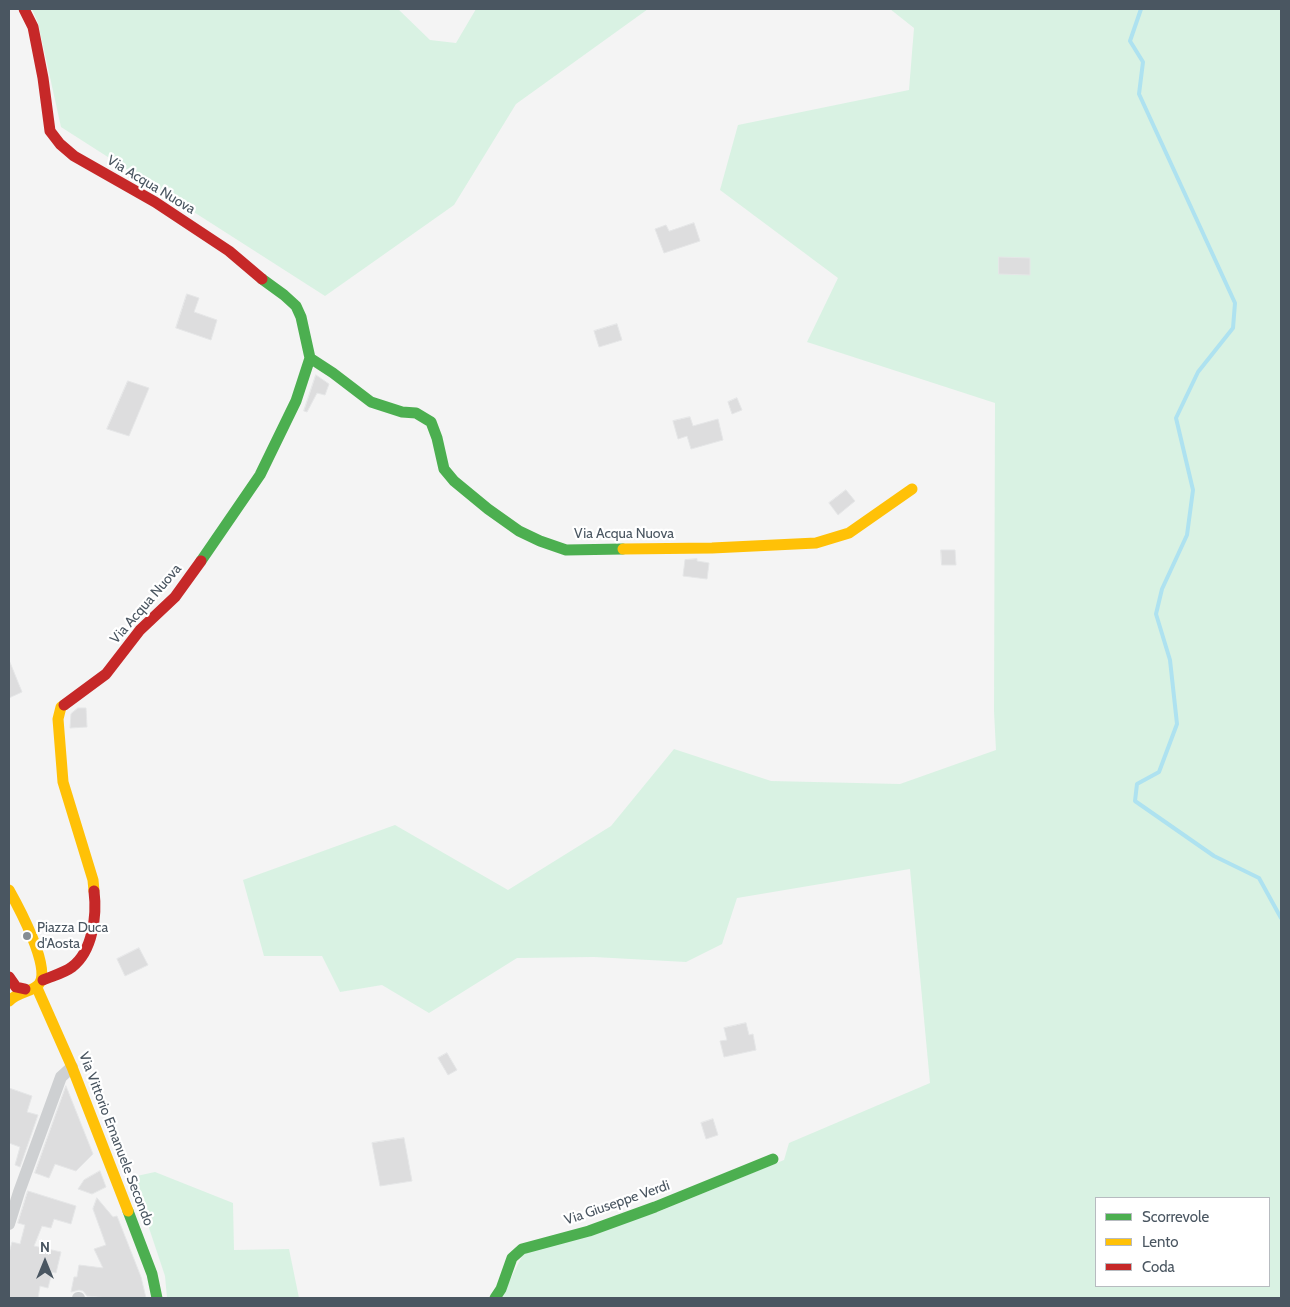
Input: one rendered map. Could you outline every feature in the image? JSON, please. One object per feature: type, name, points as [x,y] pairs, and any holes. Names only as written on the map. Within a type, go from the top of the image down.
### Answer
[{"type":"street","name":"Via Acqua Nuova","points":[[24,9],[33,28],[38,48],[50,131],[60,144],[74,156],[154,202],[229,251],[296,306],[301,317],[310,358],[296,401],[260,475],[210,550],[175,597],[140,630],[106,674],[61,707],[58,719],[63,782],[93,880],[96,906],[92,932],[82,957],[71,968],[39,987]]},
{"type":"street","name":"Via Acqua Nuova","points":[[310,358],[371,402],[402,412],[416,414],[431,422],[437,438],[444,469],[454,480],[519,531],[566,550],[712,548],[816,543],[849,533],[912,489]]},
{"type":"street","name":"Via Vittorio Emanuele Secondo","points":[[10,893],[14,911],[26,922],[43,969],[39,987],[152,1274],[157,1298]]},
{"type":"street","points":[[9,977],[16,987],[25,989]]},
{"type":"street","points":[[9,1001],[17,993],[25,989],[39,987]]},
{"type":"street","points":[[9,1224],[18,1192],[61,1077],[72,1067]]},
{"type":"street","name":"Via Giuseppe Verdi","points":[[495,1298],[501,1289],[512,1258],[522,1249],[589,1231],[773,1159]]},
{"type":"green space","points":[[32,9],[398,9],[430,40],[456,43],[476,9],[648,9],[516,104],[454,205],[325,296],[61,127],[38,23]]},
{"type":"green space","points":[[890,9],[1281,9],[1281,1298],[501,1298],[523,1254],[655,1213],[784,1160],[789,1143],[930,1083],[910,869],[737,898],[722,944],[686,962],[594,957],[517,958],[429,1013],[382,985],[340,992],[322,956],[264,956],[243,880],[395,825],[508,890],[611,826],[674,749],[771,781],[900,784],[996,750],[994,711],[995,403],[807,342],[838,278],[720,190],[738,125],[909,90],[914,28]]},
{"type":"green space","points":[[155,1172],[233,1203],[234,1250],[289,1249],[299,1298],[167,1298],[165,1276],[132,1177]]},
{"type":"building","points":[[694,223],[700,241],[664,253],[655,229],[666,225],[669,231]]},
{"type":"building","points":[[999,257],[1030,258],[1030,275],[999,274]]},
{"type":"building","points":[[187,294],[199,298],[194,312],[217,320],[211,340],[176,328]]},
{"type":"building","points":[[617,324],[622,340],[599,347],[594,331]]},
{"type":"building","points":[[316,375],[329,384],[325,395],[317,393],[307,412],[304,411]]},
{"type":"building","points":[[128,381],[149,388],[129,436],[107,429]]},
{"type":"building","points":[[737,398],[742,410],[732,414],[728,402]]},
{"type":"building","points":[[690,417],[693,426],[718,419],[723,440],[691,449],[687,436],[678,439],[673,421]]},
{"type":"building","points":[[846,490],[855,501],[838,515],[829,503]]},
{"type":"building","points":[[941,550],[955,550],[956,565],[942,565]]},
{"type":"building","points":[[697,559],[697,561],[709,563],[707,579],[683,576],[685,560]]},
{"type":"building","points":[[9,660],[22,692],[9,698]]},
{"type":"building","points":[[78,708],[86,708],[87,727],[70,728],[71,714]]},
{"type":"building","points":[[139,948],[148,965],[125,976],[117,959]]},
{"type":"building","points":[[746,1023],[749,1035],[753,1034],[756,1050],[724,1057],[720,1041],[727,1040],[724,1028]]},
{"type":"building","points":[[447,1053],[457,1070],[448,1075],[438,1058]]},
{"type":"building","points":[[66,1086],[93,1154],[76,1171],[55,1164],[49,1178],[35,1173]]},
{"type":"building","points":[[9,1088],[32,1096],[27,1112],[38,1115],[20,1167],[15,1165],[20,1147],[9,1143]]},
{"type":"building","points":[[713,1119],[718,1135],[706,1139],[701,1123]]},
{"type":"building","points":[[404,1138],[412,1181],[380,1186],[372,1143]]},
{"type":"building","points":[[100,1171],[106,1187],[92,1194],[78,1189],[84,1180]]},
{"type":"building","points":[[28,1191],[76,1206],[71,1224],[54,1219],[51,1228],[42,1226],[34,1246],[61,1252],[56,1273],[52,1272],[48,1288],[40,1286],[38,1298],[9,1298],[9,1253],[12,1242],[20,1244],[25,1225],[18,1223]]},
{"type":"building","points":[[97,1198],[113,1217],[117,1216],[141,1277],[146,1298],[109,1298],[87,1296],[83,1291],[79,1290],[71,1292],[79,1265],[103,1268],[94,1249],[106,1245],[93,1209]]},
{"type":"waterway","points":[[1141,9],[1130,41],[1143,62],[1139,94],[1235,303],[1233,328],[1198,372],[1176,418],[1193,490],[1187,535],[1162,589],[1156,614],[1170,660],[1177,724],[1159,772],[1137,784],[1135,801],[1214,856],[1259,878],[1281,918]]},
{"type":"traffic: fast","points":[[201,561],[260,475],[296,401],[310,358],[301,317],[296,306],[262,279]]},
{"type":"traffic: fast","points":[[310,358],[371,402],[402,412],[416,413],[431,422],[437,438],[444,469],[454,481],[519,531],[566,550],[623,549]]},
{"type":"traffic: fast","points":[[495,1298],[501,1289],[512,1258],[522,1249],[589,1231],[655,1207],[773,1159]]},
{"type":"traffic: fast","points":[[128,1211],[152,1274],[157,1298]]},
{"type":"traffic: slow","points":[[623,549],[712,548],[816,543],[849,533],[912,489]]},
{"type":"traffic: slow","points":[[64,705],[61,707],[58,719],[63,782],[93,880],[94,891]]},
{"type":"traffic: slow","points":[[9,890],[38,952],[42,976],[36,987],[17,995],[9,1001]]},
{"type":"traffic: slow","points":[[37,988],[72,1067],[128,1211]]},
{"type":"traffic: jam","points":[[24,9],[33,27],[43,78],[50,131],[60,144],[74,156],[155,202],[229,251],[262,279]]},
{"type":"traffic: jam","points":[[64,705],[106,674],[140,630],[175,597],[201,561]]},
{"type":"traffic: jam","points":[[43,980],[72,967],[85,952],[94,921],[94,891]]},
{"type":"traffic: jam","points":[[9,977],[16,987],[25,989]]},
{"type":"place","name":"Piazza Duca d'Aosta","points":[[27,936]]}]
